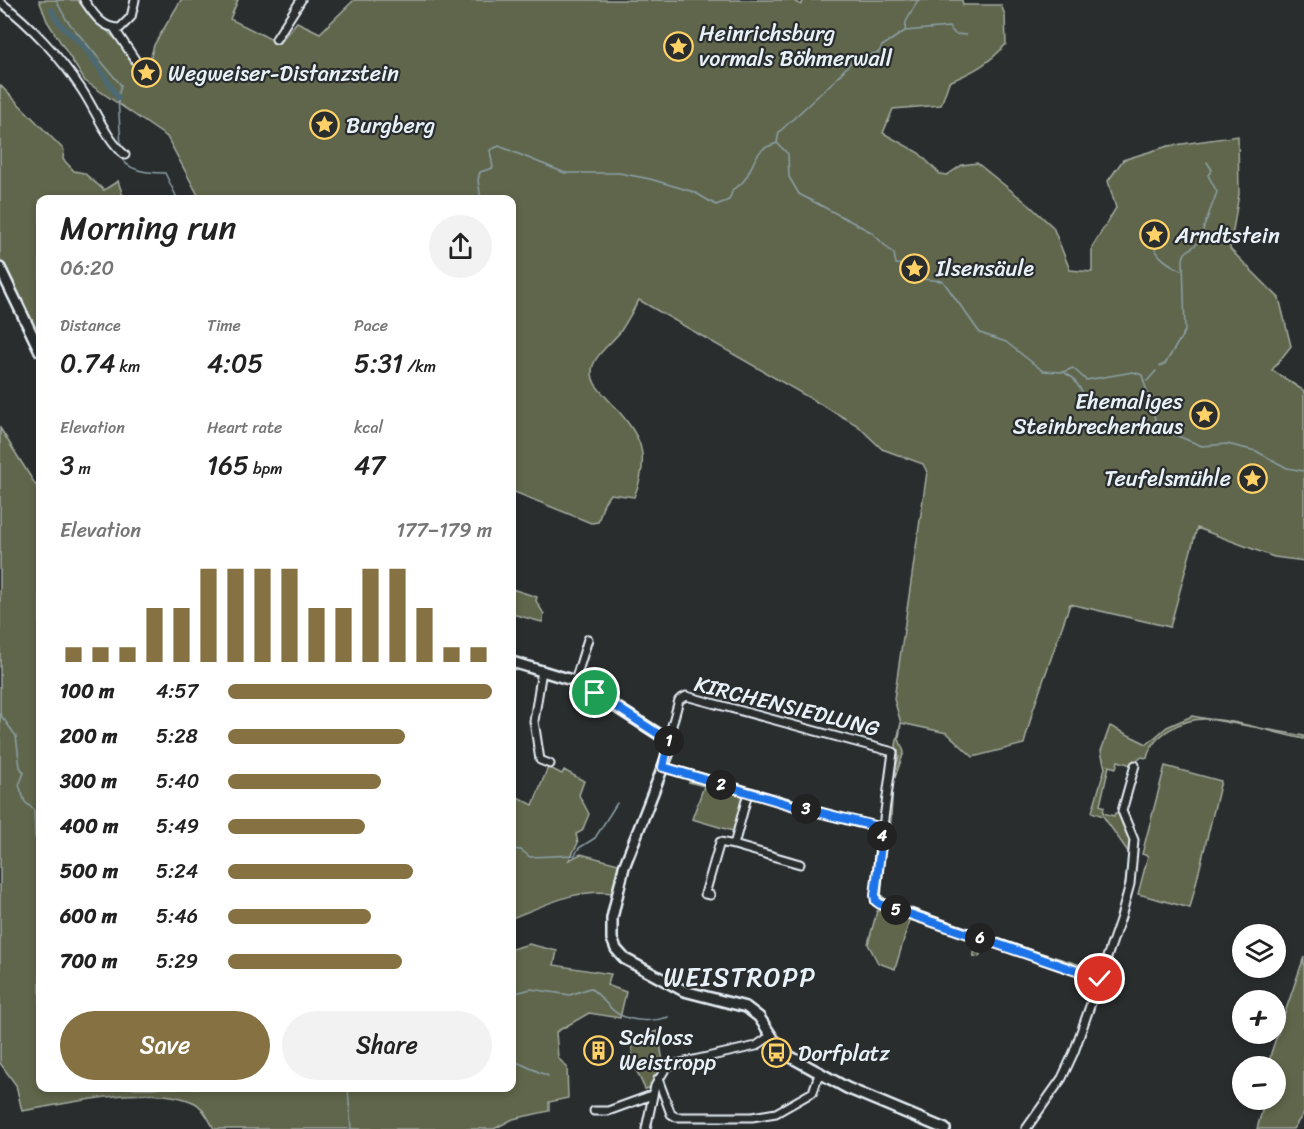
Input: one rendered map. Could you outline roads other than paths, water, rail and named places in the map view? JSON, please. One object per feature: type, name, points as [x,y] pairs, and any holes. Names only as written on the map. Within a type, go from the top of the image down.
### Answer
[{"type":"street","points":[[84,0],[102,24],[114,28],[120,28],[131,16],[135,0]]},
{"type":"street","points":[[89,0],[97,17]]},
{"type":"street","points":[[276,39],[301,0]]},
{"type":"street","points":[[0,2],[26,25],[80,87],[117,148],[125,154]]},
{"type":"street","points":[[114,28],[138,64],[149,74]]},
{"type":"street","points":[[0,268],[36,343]]},
{"type":"street","points":[[575,681],[588,639]]},
{"type":"street","points":[[516,663],[575,681],[669,741],[663,767],[624,867],[612,918],[612,939],[616,949],[625,959],[684,991],[746,1007],[759,1017],[778,1046],[789,1056],[820,1071],[847,1088],[945,1129]]},
{"type":"street","points":[[542,670],[534,726],[540,760],[550,764]]},
{"type":"street","name":"KIRCHENSIEDLUNG","points":[[669,741],[680,700],[686,696],[893,752],[883,828]]},
{"type":"street","points":[[1026,1129],[1062,1078],[1084,1029],[1121,917],[1132,870],[1134,840],[1122,811],[1135,765]]},
{"type":"street","points":[[663,767],[748,793],[883,828],[876,901],[1100,979]]},
{"type":"street","points":[[734,845],[748,793]]},
{"type":"street","points":[[710,896],[705,894],[720,842],[800,864]]},
{"type":"street","points":[[646,1129],[652,1095],[667,1065],[756,1046],[771,1035]]},
{"type":"street","points":[[817,1086],[820,1071]]},
{"type":"street","points":[[658,1079],[671,1114],[685,1119],[765,1116],[805,1098],[817,1086],[831,1078]]},
{"type":"street","points":[[594,1111],[608,1111],[652,1095]]},
{"type":"waterway","points":[[56,0],[66,19],[121,85],[118,98],[121,147]]},
{"type":"waterway","points":[[777,143],[779,132],[853,60],[879,52],[882,46],[905,31],[906,22],[918,0]]},
{"type":"waterway","points":[[52,10],[62,25],[93,58],[118,98]]},
{"type":"waterway","points":[[905,31],[949,27],[955,34],[966,35]]},
{"type":"waterway","points":[[480,195],[478,180],[480,172],[493,168],[490,150],[499,146],[565,173],[619,173],[650,179],[694,192],[716,205],[729,200],[733,189],[739,186],[747,176],[759,153],[764,148],[777,143],[788,154],[789,177],[799,194],[871,232],[894,254],[896,264],[910,266],[923,279],[943,281],[980,333],[1006,342],[1043,371],[1063,372],[1073,368],[1086,380],[1133,372],[1142,375],[1156,422],[1173,434],[1202,446],[1227,444],[1256,451],[1287,468],[1304,471]]},
{"type":"waterway","points":[[119,154],[122,160],[133,168],[146,172],[165,173],[176,195]]},
{"type":"waterway","points":[[1160,366],[1165,364],[1185,331],[1183,259],[1185,253],[1198,243],[1217,192],[1208,175],[1212,170],[1207,162]]},
{"type":"waterway","points":[[1151,234],[1156,252],[1169,264],[1181,270]]},
{"type":"waterway","points":[[1147,381],[1156,371]]},
{"type":"waterway","points":[[1065,373],[1073,378],[1089,402]]},
{"type":"waterway","points":[[0,714],[16,736],[20,767],[24,773],[19,785],[25,802],[34,810],[36,839]]},
{"type":"waterway","points":[[516,849],[521,850],[530,857],[575,855],[579,848],[595,838],[617,803]]},
{"type":"waterway","points":[[516,993],[531,989],[570,995],[590,988],[614,1011],[624,1017],[643,1020],[669,1017]]},
{"type":"waterway","points":[[516,1062],[548,1076]]},
{"type":"waterway","points":[[348,1092],[351,1129]]},
{"type":"place","name":"Heinrichsburg vormals Böhmerwall","points":[[678,46]]},
{"type":"place","name":"Wegweiser-Distanzstein","points":[[147,73]]},
{"type":"place","name":"Burgberg","points":[[325,125]]},
{"type":"place","name":"Arndtstein","points":[[1154,235]]},
{"type":"place","name":"Ilsensäule","points":[[915,268]]},
{"type":"place","name":"Ehemaliges Steinbrecherhaus","points":[[1204,414]]},
{"type":"place","name":"Teufelsmühle","points":[[1252,478]]},
{"type":"place","name":"Schloss Weistropp","points":[[598,1050]]},
{"type":"place","name":"Dorfplatz","points":[[777,1053]]},
{"type":"district","name":"WEISTROPP","points":[[740,977]]}]
